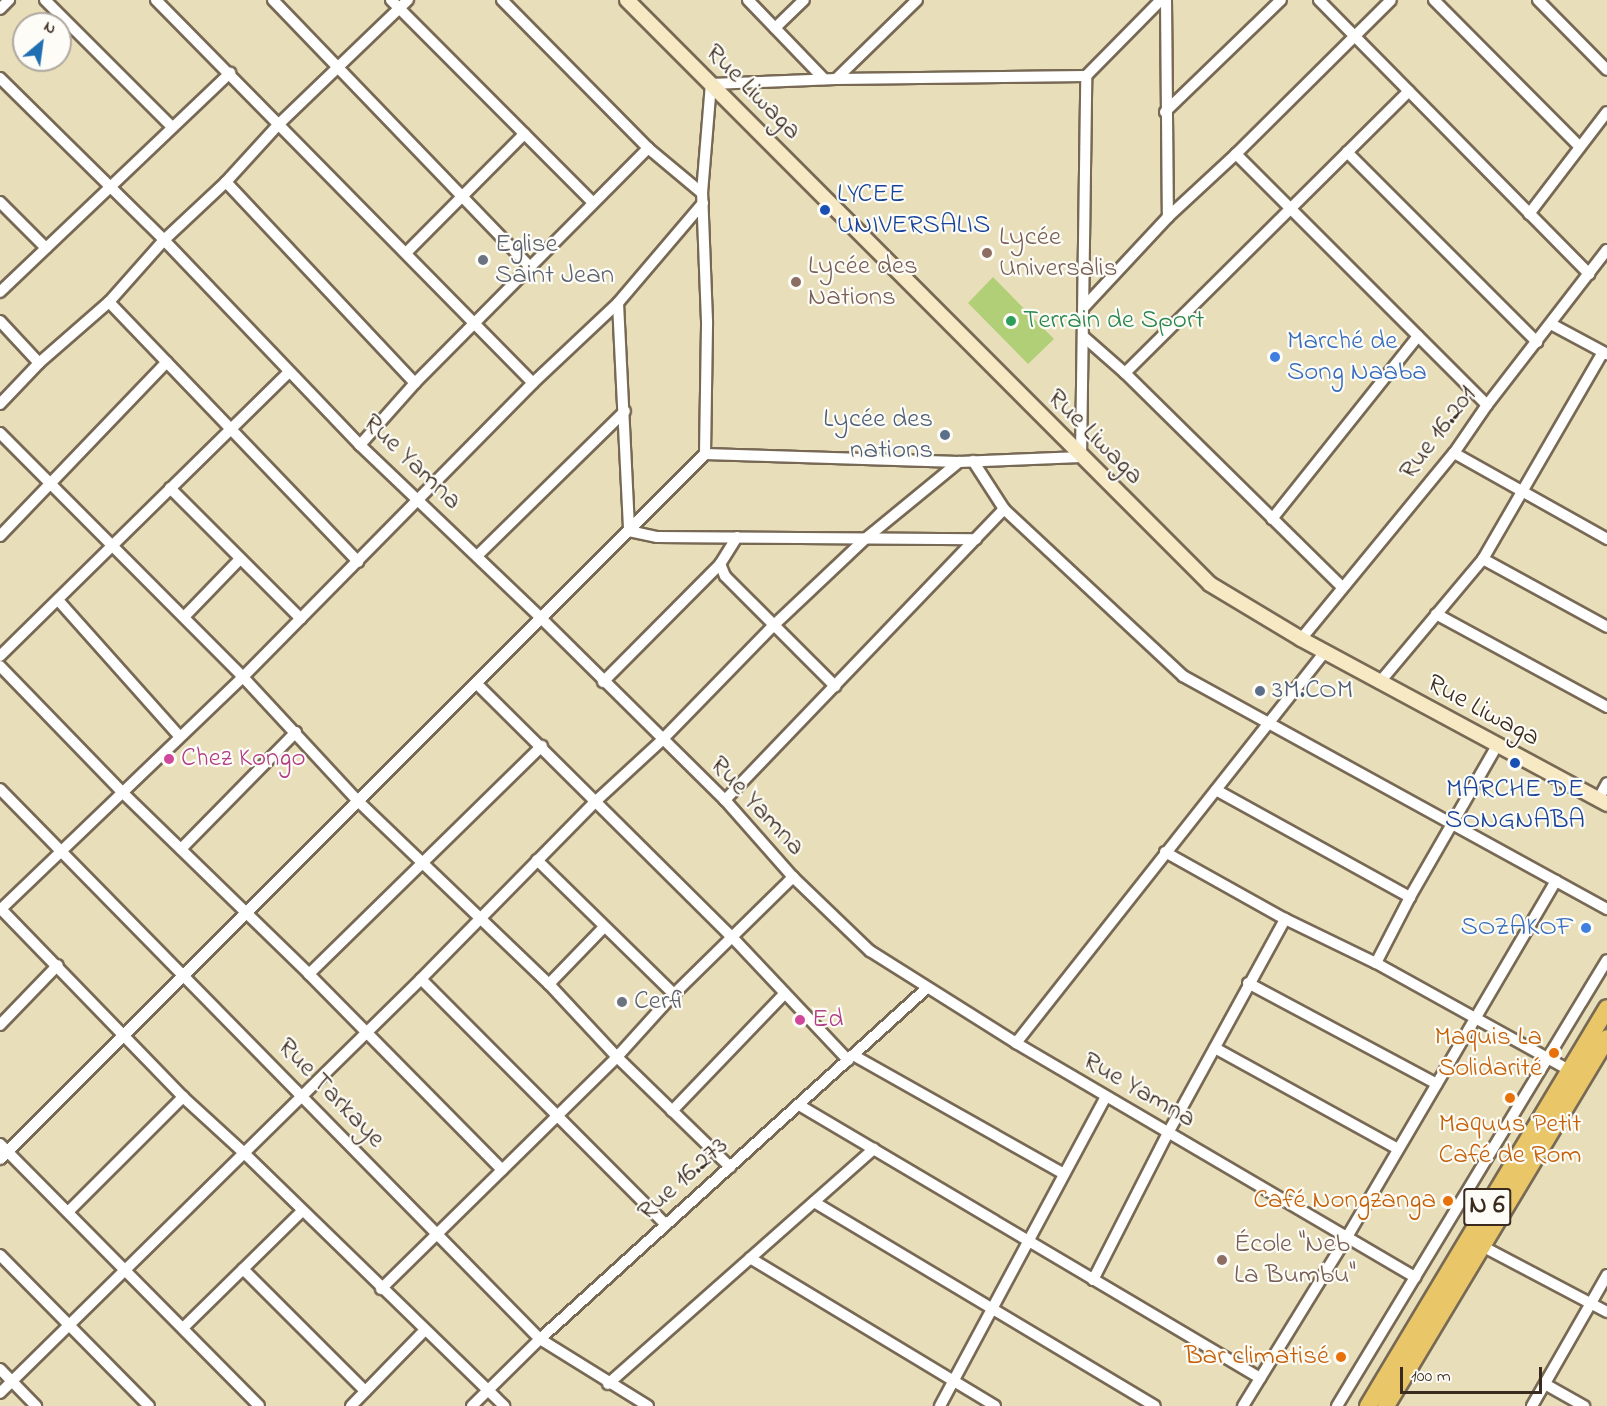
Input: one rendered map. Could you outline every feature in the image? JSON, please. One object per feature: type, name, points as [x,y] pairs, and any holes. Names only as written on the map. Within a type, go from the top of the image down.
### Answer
[{"type":"main road","name":"Rue Liwaga","points":[[627,0],[1210,584],[1379,683],[1603,802]]},
{"type":"main road","name":"N 6","points":[[1386,1406],[1474,1242],[1607,1008]]},
{"type":"main road","name":"N 6","points":[[1368,1406],[1474,1242],[1605,1047]]},
{"type":"street","points":[[0,9],[9,0]]},
{"type":"street","points":[[45,0],[172,127]]},
{"type":"street","points":[[156,0],[533,383]]},
{"type":"street","points":[[273,0],[340,66],[530,267]]},
{"type":"street","points":[[392,0],[593,203]]},
{"type":"street","points":[[0,404],[39,363],[109,302],[164,240],[226,182],[279,124],[408,0]]},
{"type":"street","points":[[502,0],[648,148],[702,198]]},
{"type":"street","points":[[748,0],[824,79]]},
{"type":"street","points":[[775,28],[804,0]]},
{"type":"street","points":[[836,79],[917,0]]},
{"type":"street","points":[[705,454],[959,462],[1081,457],[1085,306],[1086,76],[1161,0]]},
{"type":"street","points":[[1166,0],[1165,112],[1168,217]]},
{"type":"street","points":[[1165,112],[1281,0]]},
{"type":"street","points":[[1319,0],[1589,274]]},
{"type":"street","points":[[1085,306],[1168,217],[1236,154],[1391,0]]},
{"type":"street","points":[[1434,0],[1580,147]]},
{"type":"street","points":[[1538,0],[1607,70]]},
{"type":"street","points":[[0,292],[230,73]]},
{"type":"street","points":[[259,1406],[68,1212],[3,1152],[246,914],[705,454],[707,321],[702,198],[711,84],[824,79],[1086,76]]},
{"type":"street","name":"Rue Yamna","points":[[0,78],[164,240],[360,445],[541,618],[724,800],[793,878],[870,951],[1106,1097],[1415,1277]]},
{"type":"street","points":[[1125,373],[1409,91]]},
{"type":"street","points":[[1529,214],[1607,112]]},
{"type":"street","points":[[406,253],[524,134]]},
{"type":"street","points":[[360,445],[474,321],[648,148]]},
{"type":"street","points":[[1347,152],[1537,342]]},
{"type":"street","points":[[1236,154],[1487,405]]},
{"type":"street","points":[[226,182],[415,383]]},
{"type":"street","points":[[504,1406],[424,1331],[242,1151],[183,1097],[58,965],[0,909],[243,677],[533,383],[618,303],[702,198]]},
{"type":"street","points":[[0,202],[46,248]]},
{"type":"street","name":"Rue 16.201","points":[[1301,639],[1454,453],[1487,405],[1607,250]]},
{"type":"street","points":[[109,302],[358,562]]},
{"type":"street","points":[[618,303],[629,531]]},
{"type":"street","points":[[0,321],[39,363]]},
{"type":"street","points":[[1379,683],[1483,559],[1605,353],[1551,324]]},
{"type":"street","points":[[1272,519],[1418,336]]},
{"type":"street","points":[[1084,337],[1125,373],[1342,587]]},
{"type":"street","points":[[0,536],[53,484],[167,362]]},
{"type":"street","points":[[0,656],[289,372]]},
{"type":"street","points":[[477,556],[625,411]]},
{"type":"street","points":[[0,433],[113,543],[296,732],[358,801],[549,984],[617,1057],[730,1167]]},
{"type":"street","points":[[1454,453],[1523,494],[1607,539]]},
{"type":"street","points":[[973,461],[1004,509],[1183,676],[1607,909]]},
{"type":"street","points":[[0,1393],[126,1271],[242,1151],[421,979],[596,801],[662,740],[773,626],[865,539],[959,462]]},
{"type":"street","points":[[170,488],[301,619]]},
{"type":"street","points":[[724,800],[1004,509]]},
{"type":"street","points":[[629,531],[657,537],[976,539]]},
{"type":"street","points":[[603,682],[720,564],[737,537]]},
{"type":"street","points":[[184,617],[240,559]]},
{"type":"street","points":[[1483,559],[1607,627]]},
{"type":"street","points":[[720,564],[731,585],[835,686]]},
{"type":"street","points":[[58,600],[180,737]]},
{"type":"street","points":[[1437,614],[1607,707]]},
{"type":"street","points":[[1016,1043],[1325,652]]},
{"type":"street","points":[[0,666],[122,792],[309,974],[502,1170]]},
{"type":"street","points":[[476,683],[542,746],[850,1058],[1064,1174]]},
{"type":"street","points":[[181,849],[296,732]]},
{"type":"street","points":[[309,974],[542,746]]},
{"type":"street","points":[[1376,963],[1410,897],[1454,825],[1497,746]]},
{"type":"street","points":[[1603,802],[1607,783]]},
{"type":"street","name":"Rue Tarkaye","points":[[0,789],[540,1339],[633,1402],[648,1406]]},
{"type":"street","points":[[1215,790],[1410,897]]},
{"type":"street","points":[[1165,852],[1285,919],[1376,963],[1571,1071]]},
{"type":"street","points":[[537,860],[675,994]]},
{"type":"street","points":[[381,1289],[617,1057],[675,994],[793,878]]},
{"type":"street","points":[[1243,1406],[1347,1237],[1474,1018],[1557,882]]},
{"type":"street","points":[[1094,1280],[1168,1133],[1285,919]]},
{"type":"street","points":[[549,984],[604,927]]},
{"type":"street","points":[[1337,1406],[1607,960]]},
{"type":"street","points":[[0,1025],[58,965]]},
{"type":"street","points":[[421,979],[666,1225]]},
{"type":"street","points":[[1248,983],[1437,1083]]},
{"type":"street","name":"Rue 16.273","points":[[472,1406],[540,1339],[927,988]]},
{"type":"street","points":[[672,1111],[784,993]]},
{"type":"street","points":[[1215,1048],[1398,1149]]},
{"type":"street","points":[[68,1212],[183,1097]]},
{"type":"street","points":[[940,1406],[1106,1097]]},
{"type":"street","points":[[799,1105],[1260,1377]]},
{"type":"street","points":[[608,1383],[874,1149]]},
{"type":"street","points":[[814,1202],[1155,1406]]},
{"type":"street","points":[[183,1328],[302,1211]]},
{"type":"street","points":[[1474,1242],[1607,1312]]},
{"type":"street","points":[[0,1255],[149,1406]]},
{"type":"street","points":[[750,1258],[995,1406]]},
{"type":"street","points":[[243,1269],[365,1391]]},
{"type":"street","points":[[1532,1406],[1607,1275]]},
{"type":"street","points":[[351,1406],[424,1331]]},
{"type":"street","points":[[0,1369],[36,1406]]},
{"type":"street","points":[[1545,1384],[1584,1406]]},
{"type":"green space","name":"Terrain de Sport","points":[[993,277],[1054,339],[1028,364],[968,303]]},
{"type":"place","name":"LYCEE UNIVERSALIS","points":[[825,210]]},
{"type":"place","name":"Lycée Universalis","points":[[987,253]]},
{"type":"place","name":"Eglise Saint Jean","points":[[483,260]]},
{"type":"place","name":"Lycée des Nations","points":[[796,282]]},
{"type":"place","name":"Terrain de Sport","points":[[1011,321]]},
{"type":"place","name":"Marché de Song Naaba","points":[[1275,357]]},
{"type":"place","name":"Lycée des nations","points":[[945,435]]},
{"type":"place","name":"3M.COM","points":[[1260,691]]},
{"type":"place","name":"Chez Kongo","points":[[169,759]]},
{"type":"place","name":"MARCHE DE SONGNABA","points":[[1515,763]]},
{"type":"place","name":"SOZAKOF","points":[[1586,928]]},
{"type":"place","name":"Cerfi","points":[[622,1002]]},
{"type":"place","name":"Ed","points":[[800,1020]]},
{"type":"place","name":"Maquis La Solidarité","points":[[1554,1053]]},
{"type":"place","name":"Maquus Petit Café de Rom","points":[[1510,1098]]},
{"type":"place","name":"Café Nongzanga","points":[[1448,1201]]},
{"type":"place","name":"École \"Neb La Bumbu\"","points":[[1222,1260]]},
{"type":"place","name":"Bar climatisé","points":[[1341,1357]]}]
